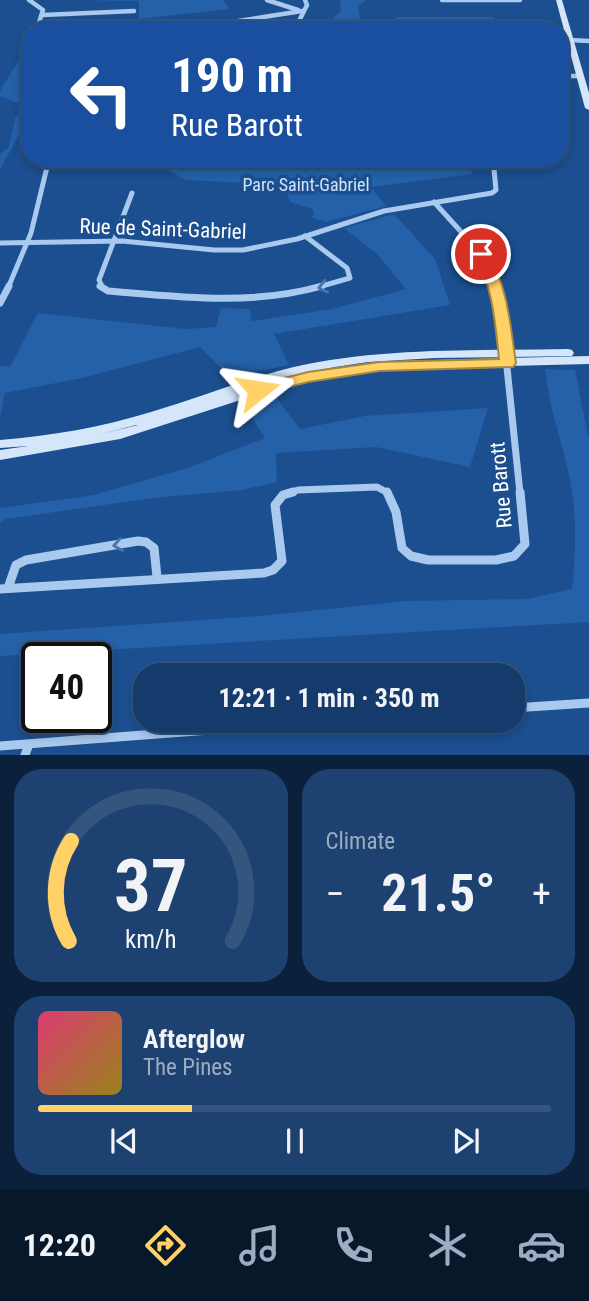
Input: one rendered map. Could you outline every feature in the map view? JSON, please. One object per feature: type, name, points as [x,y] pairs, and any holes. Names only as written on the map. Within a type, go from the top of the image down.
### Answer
[{"type":"street","points":[[29,0],[39,5],[43,15],[40,21]]},
{"type":"street","points":[[267,0],[302,11]]},
{"type":"street","points":[[298,21],[307,5],[304,0]]},
{"type":"street","points":[[442,0],[520,0]]},
{"type":"street","points":[[559,0],[565,21]]},
{"type":"street","points":[[43,15],[134,11]]},
{"type":"street","points":[[238,21],[302,11]]},
{"type":"street","points":[[569,35],[589,108]]},
{"type":"street","points":[[571,42],[589,43]]},
{"type":"street","points":[[569,76],[580,76]]},
{"type":"street","points":[[0,303],[28,243],[40,209],[47,168]]},
{"type":"street","name":"Rue de Saint-Gabriel","points":[[0,243],[122,241],[230,251],[268,246],[384,211],[496,190],[495,168]]},
{"type":"street","points":[[132,192],[99,280],[100,286],[108,291],[224,300],[300,292],[350,278],[347,268],[305,236]]},
{"type":"street","name":"Rue Barott","points":[[4,589],[264,573],[273,570],[282,561],[275,505],[283,495],[298,490],[377,487],[387,491],[394,503],[402,548],[411,556],[428,560],[496,560],[514,556],[525,544],[499,300],[490,270],[458,225],[434,202]]},
{"type":"street","points":[[0,455],[129,433],[258,390],[327,373],[397,365],[589,352]]},
{"type":"street","points":[[0,444],[72,435],[136,421],[241,386],[318,366],[388,357],[589,360]]},
{"type":"street","name":"Rue Barott","points":[[4,589],[16,565],[26,560],[138,541],[146,542],[154,548],[157,578]]},
{"type":"street","points":[[525,707],[589,703]]},
{"type":"street","points":[[0,746],[27,750],[202,733]]},
{"type":"green space","points":[[72,0],[223,0],[230,9],[139,19],[139,1]]},
{"type":"green space","points":[[340,0],[366,0],[358,6],[360,21],[330,21],[341,11]]},
{"type":"green space","points":[[396,17],[494,17],[495,21],[397,21]]},
{"type":"green space","points":[[19,60],[21,104],[0,96],[0,91]]},
{"type":"green space","points":[[21,113],[21,130],[0,170],[0,154],[9,147],[15,118]]},
{"type":"green space","name":"Parc Saint-Gabriel","points":[[166,168],[471,168],[472,174],[371,187],[386,206],[326,222],[311,217],[314,214],[312,209],[290,202],[285,189],[271,184],[251,186],[250,183],[185,180]]},
{"type":"green space","points":[[394,214],[435,259],[450,305],[274,334],[289,365],[230,377],[200,347],[82,378],[5,393],[0,417],[0,366],[10,367],[38,313],[186,329],[216,327],[221,308],[250,309],[252,321],[332,309],[406,289],[377,254],[344,228]]},
{"type":"green space","points":[[545,369],[575,370],[589,441],[589,622],[112,650],[112,642],[21,642],[21,655],[0,656],[0,634],[260,616],[405,601],[527,599],[572,589],[575,518],[569,475],[549,397]]},
{"type":"green space","points":[[275,396],[300,429],[365,416],[488,408],[470,467],[376,447],[276,453],[277,482],[242,490],[153,498],[6,519],[0,523],[0,508],[94,495],[190,467],[265,438],[244,406]]},
{"type":"route","points":[[258,390],[308,377],[397,365],[508,363],[495,281],[481,254]]}]
